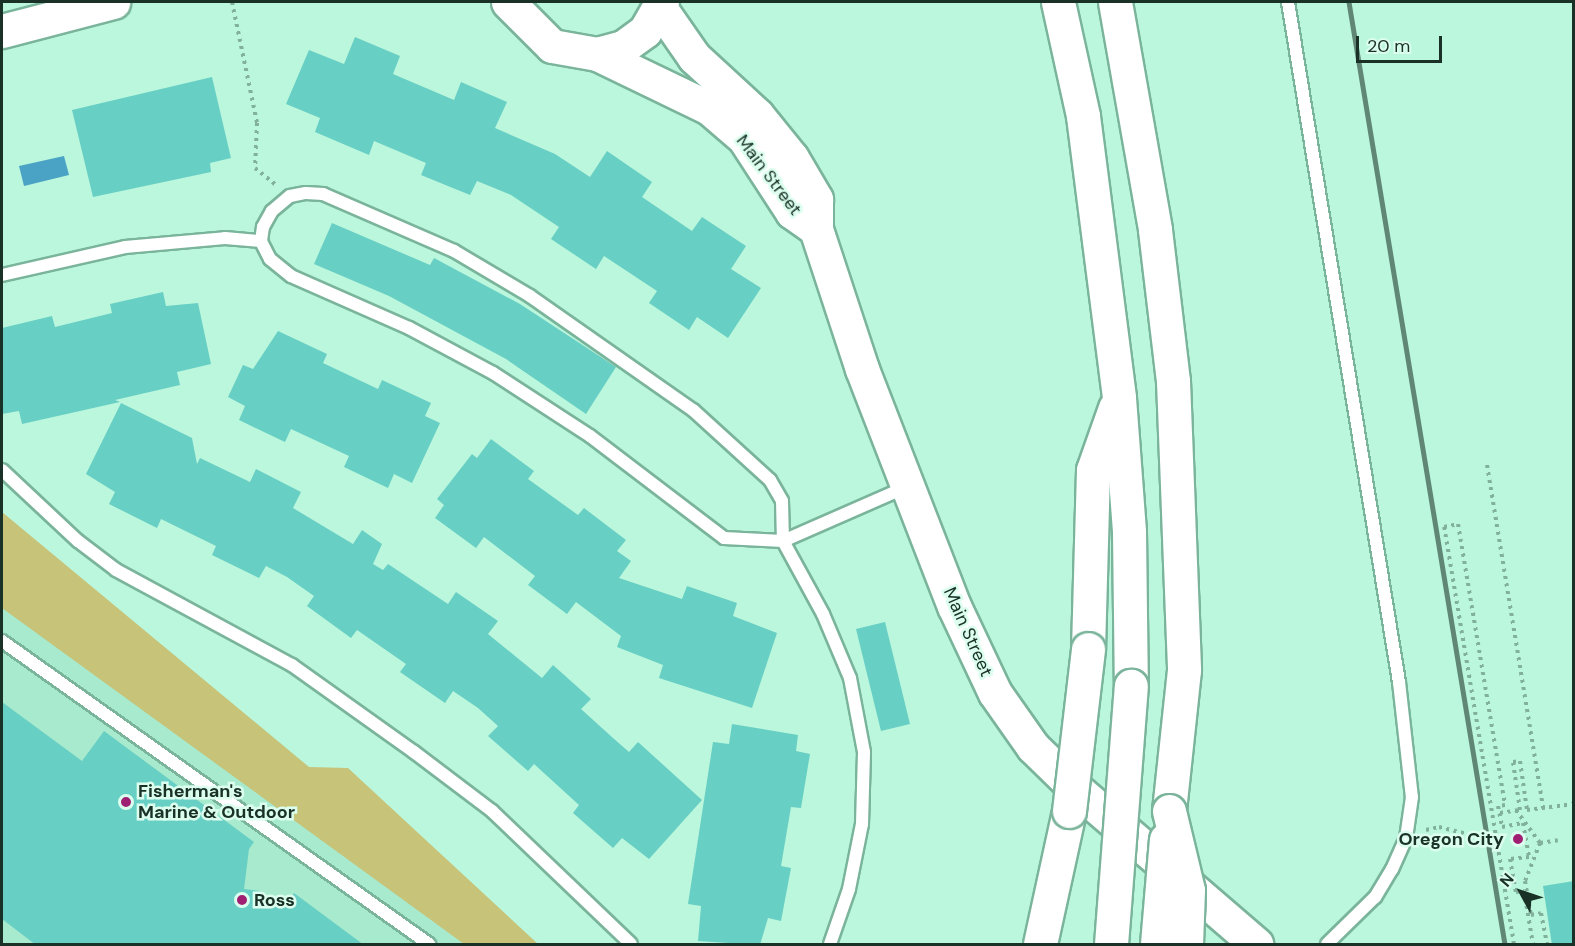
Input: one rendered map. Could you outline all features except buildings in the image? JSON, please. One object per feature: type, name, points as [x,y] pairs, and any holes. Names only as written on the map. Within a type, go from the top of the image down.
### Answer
[{"type":"main road","points":[[2,31],[113,2]]},
{"type":"main road","points":[[1058,2],[1083,116],[1119,398],[1130,532],[1131,686],[1111,945]]},
{"type":"main road","points":[[1115,2],[1155,230],[1173,381],[1183,609],[1180,727],[1169,811],[1157,945]]},
{"type":"main road","name":"Main Street","points":[[514,5],[552,46],[597,54],[709,108],[744,138],[792,212],[816,229]]},
{"type":"main road","name":"Main Street","points":[[597,54],[623,47],[645,31],[661,5],[694,57],[757,115],[792,158],[816,199],[816,229],[862,369],[970,643],[1018,727],[1076,789],[1256,945]]},
{"type":"main road","points":[[1040,945],[1069,812],[1088,649],[1093,470],[1119,398]]},
{"type":"main road","points":[[1169,811],[1188,890],[1186,945]]},
{"type":"lane","points":[[1288,2],[1399,682],[1412,797],[1407,830],[1375,897],[1327,945]]},
{"type":"lane","points":[[830,945],[849,889],[862,824],[864,752],[850,678],[823,614],[783,541],[782,501],[770,480],[683,403],[530,296],[454,251],[323,194],[290,196],[272,211],[261,241],[270,259],[291,276],[409,328],[493,373],[591,436],[724,538],[783,541],[909,486]]},
{"type":"lane","points":[[2,275],[125,247],[225,238],[261,241]]},
{"type":"lane","points":[[2,470],[78,541],[116,570],[292,665],[414,752],[492,811],[631,945]]},
{"type":"lane","points":[[2,641],[429,945]]},
{"type":"path","points":[[232,2],[257,123],[255,168],[290,196]]},
{"type":"path","points":[[1487,465],[1543,808]]},
{"type":"path","points":[[1514,945],[1444,526],[1458,524],[1505,805],[1498,806],[1502,826],[1523,823],[1529,856],[1510,859],[1516,892],[1524,891],[1533,945]]},
{"type":"path","points":[[1540,843],[1516,810],[1513,762],[1520,761],[1527,810],[1574,804]]},
{"type":"path","points":[[1500,813],[1516,810]]},
{"type":"path","points":[[1407,830],[1439,827],[1467,834]]},
{"type":"path","points":[[1540,843],[1558,840]]},
{"type":"path","points":[[1540,843],[1525,881],[1531,915],[1541,913],[1547,945]]},
{"type":"shaded area","points":[[2,512],[309,767],[348,768],[538,944],[464,944],[2,608]]},
{"type":"shaded area","points":[[2,578],[504,944],[2,944]]},
{"type":"water","points":[[64,156],[69,175],[24,186],[19,166]]},
{"type":"railway","points":[[1349,2],[1505,944]]},
{"type":"place","name":"Fisherman's Marine & Outdoor","points":[[126,802]]},
{"type":"place","name":"Oregon City","points":[[1518,839]]},
{"type":"place","name":"Ross","points":[[242,900]]}]
